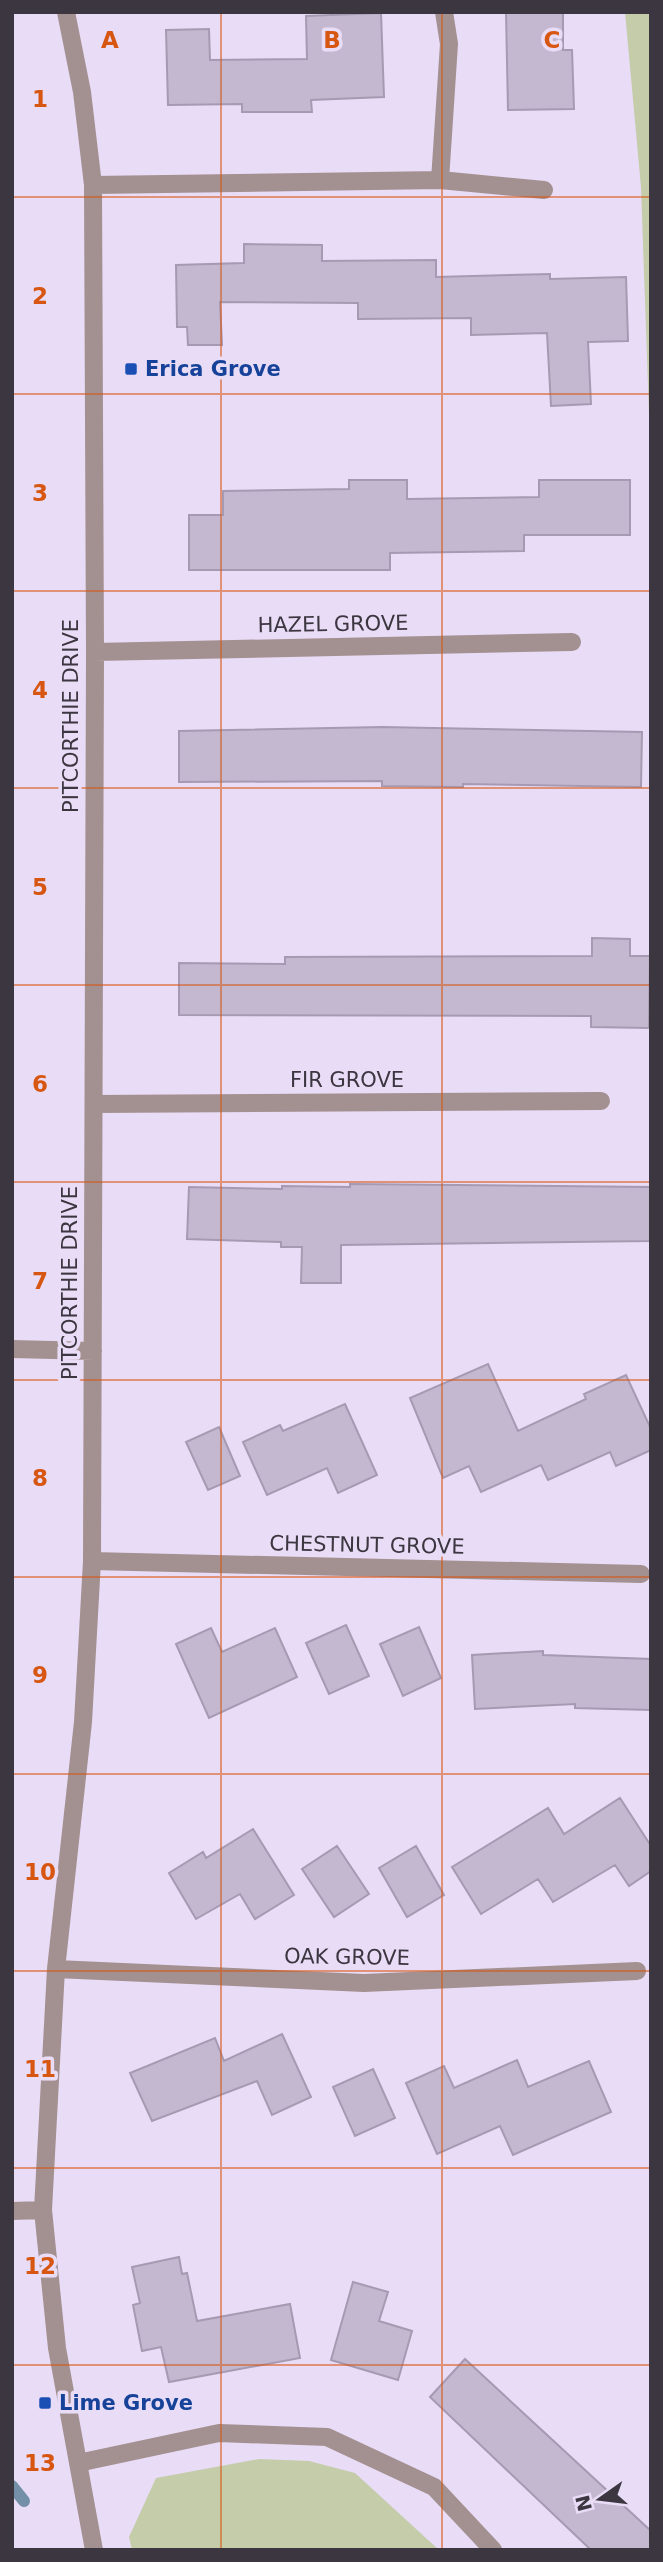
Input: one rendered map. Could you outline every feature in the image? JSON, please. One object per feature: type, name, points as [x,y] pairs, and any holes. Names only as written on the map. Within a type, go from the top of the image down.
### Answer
[{"type":"street","name":"PITCORTHIE DRIVE","points":[[66,12],[82,92],[93,185],[95,652],[92,1561],[83,1721],[56,1969],[43,2210],[57,2348],[94,2550]]},
{"type":"street","points":[[440,180],[449,44],[444,12]]},
{"type":"street","points":[[93,185],[440,180],[544,190]]},
{"type":"street","name":"HAZEL GROVE","points":[[95,652],[572,642]]},
{"type":"street","name":"FIR GROVE","points":[[94,1104],[601,1101]]},
{"type":"street","points":[[12,1349],[93,1350]]},
{"type":"street","name":"CHESTNUT GROVE","points":[[92,1561],[641,1574]]},
{"type":"street","name":"OAK GROVE","points":[[56,1969],[365,1983],[637,1971]]},
{"type":"street","points":[[12,2211],[43,2210]]},
{"type":"street","points":[[78,2463],[219,2433],[327,2437],[434,2487],[493,2550]]},
{"type":"green space","points":[[625,12],[651,12],[651,471],[641,187]]},
{"type":"green space","points":[[259,2459],[309,2461],[355,2473],[439,2550],[132,2550],[129,2537],[156,2478]]},
{"type":"building","points":[[506,12],[563,12],[563,50],[572,50],[574,109],[508,110]]},
{"type":"building","points":[[381,13],[384,97],[311,100],[312,112],[242,112],[242,104],[168,105],[166,30],[209,29],[210,60],[307,59],[306,16]]},
{"type":"building","points":[[244,244],[322,245],[322,261],[436,260],[436,277],[550,274],[550,279],[626,277],[628,341],[588,342],[591,404],[551,406],[547,333],[471,335],[471,318],[358,319],[358,303],[220,302],[222,345],[188,345],[187,327],[177,327],[176,265],[244,263]]},
{"type":"building","points":[[349,480],[407,480],[407,499],[539,497],[539,480],[630,480],[630,535],[524,535],[524,551],[390,553],[390,570],[189,570],[189,515],[223,515],[223,491],[349,489]]},
{"type":"building","points":[[382,727],[642,732],[641,787],[463,784],[463,787],[382,786],[382,781],[179,782],[179,731]]},
{"type":"building","points":[[592,938],[630,939],[630,956],[650,956],[649,1028],[591,1027],[591,1016],[179,1015],[179,963],[285,964],[285,957],[592,956]]},
{"type":"building","points":[[350,1184],[651,1187],[651,1241],[341,1245],[341,1283],[301,1283],[302,1247],[281,1247],[281,1242],[187,1239],[189,1187],[282,1189],[282,1186],[350,1187]]},
{"type":"building","points":[[488,1364],[518,1431],[586,1399],[584,1394],[626,1375],[651,1429],[651,1450],[616,1466],[610,1452],[548,1480],[541,1465],[481,1492],[469,1466],[443,1478],[410,1398]]},
{"type":"building","points":[[345,1404],[377,1475],[338,1493],[327,1468],[267,1495],[243,1442],[280,1425],[283,1431]]},
{"type":"building","points":[[219,1427],[240,1476],[208,1490],[186,1442]]},
{"type":"building","points":[[346,1625],[369,1676],[329,1694],[306,1643]]},
{"type":"building","points":[[419,1627],[441,1678],[403,1696],[380,1644]]},
{"type":"building","points":[[211,1628],[222,1652],[275,1628],[297,1677],[209,1718],[176,1644]]},
{"type":"building","points":[[543,1651],[543,1655],[651,1659],[651,1710],[575,1708],[575,1704],[475,1709],[472,1655]]},
{"type":"building","points":[[620,1798],[651,1846],[651,1871],[629,1886],[615,1865],[553,1902],[538,1879],[481,1914],[452,1867],[548,1808],[564,1834]]},
{"type":"building","points":[[253,1829],[294,1895],[255,1919],[240,1894],[196,1919],[169,1873],[203,1852],[206,1858]]},
{"type":"building","points":[[337,1846],[369,1894],[334,1917],[302,1869]]},
{"type":"building","points":[[416,1846],[444,1895],[407,1917],[379,1868]]},
{"type":"building","points":[[282,2034],[311,2097],[272,2115],[257,2081],[152,2121],[130,2073],[215,2038],[224,2061]]},
{"type":"building","points":[[517,2060],[528,2087],[589,2061],[611,2112],[513,2155],[500,2126],[437,2154],[406,2083],[444,2066],[454,2088]]},
{"type":"building","points":[[373,2069],[395,2118],[355,2136],[333,2087]]},
{"type":"building","points":[[179,2257],[182,2274],[187,2273],[197,2321],[290,2304],[300,2358],[169,2382],[161,2347],[142,2351],[133,2305],[140,2303],[132,2267]]},
{"type":"building","points":[[353,2282],[388,2292],[379,2321],[412,2331],[398,2380],[331,2360]]},
{"type":"building","points":[[465,2359],[651,2531],[651,2550],[591,2550],[430,2397]]},
{"type":"waterway","points":[[12,2486],[24,2501]]},
{"type":"place","name":"Erica Grove","points":[[131,369]]},
{"type":"place","name":"Lime Grove","points":[[45,2403]]}]
